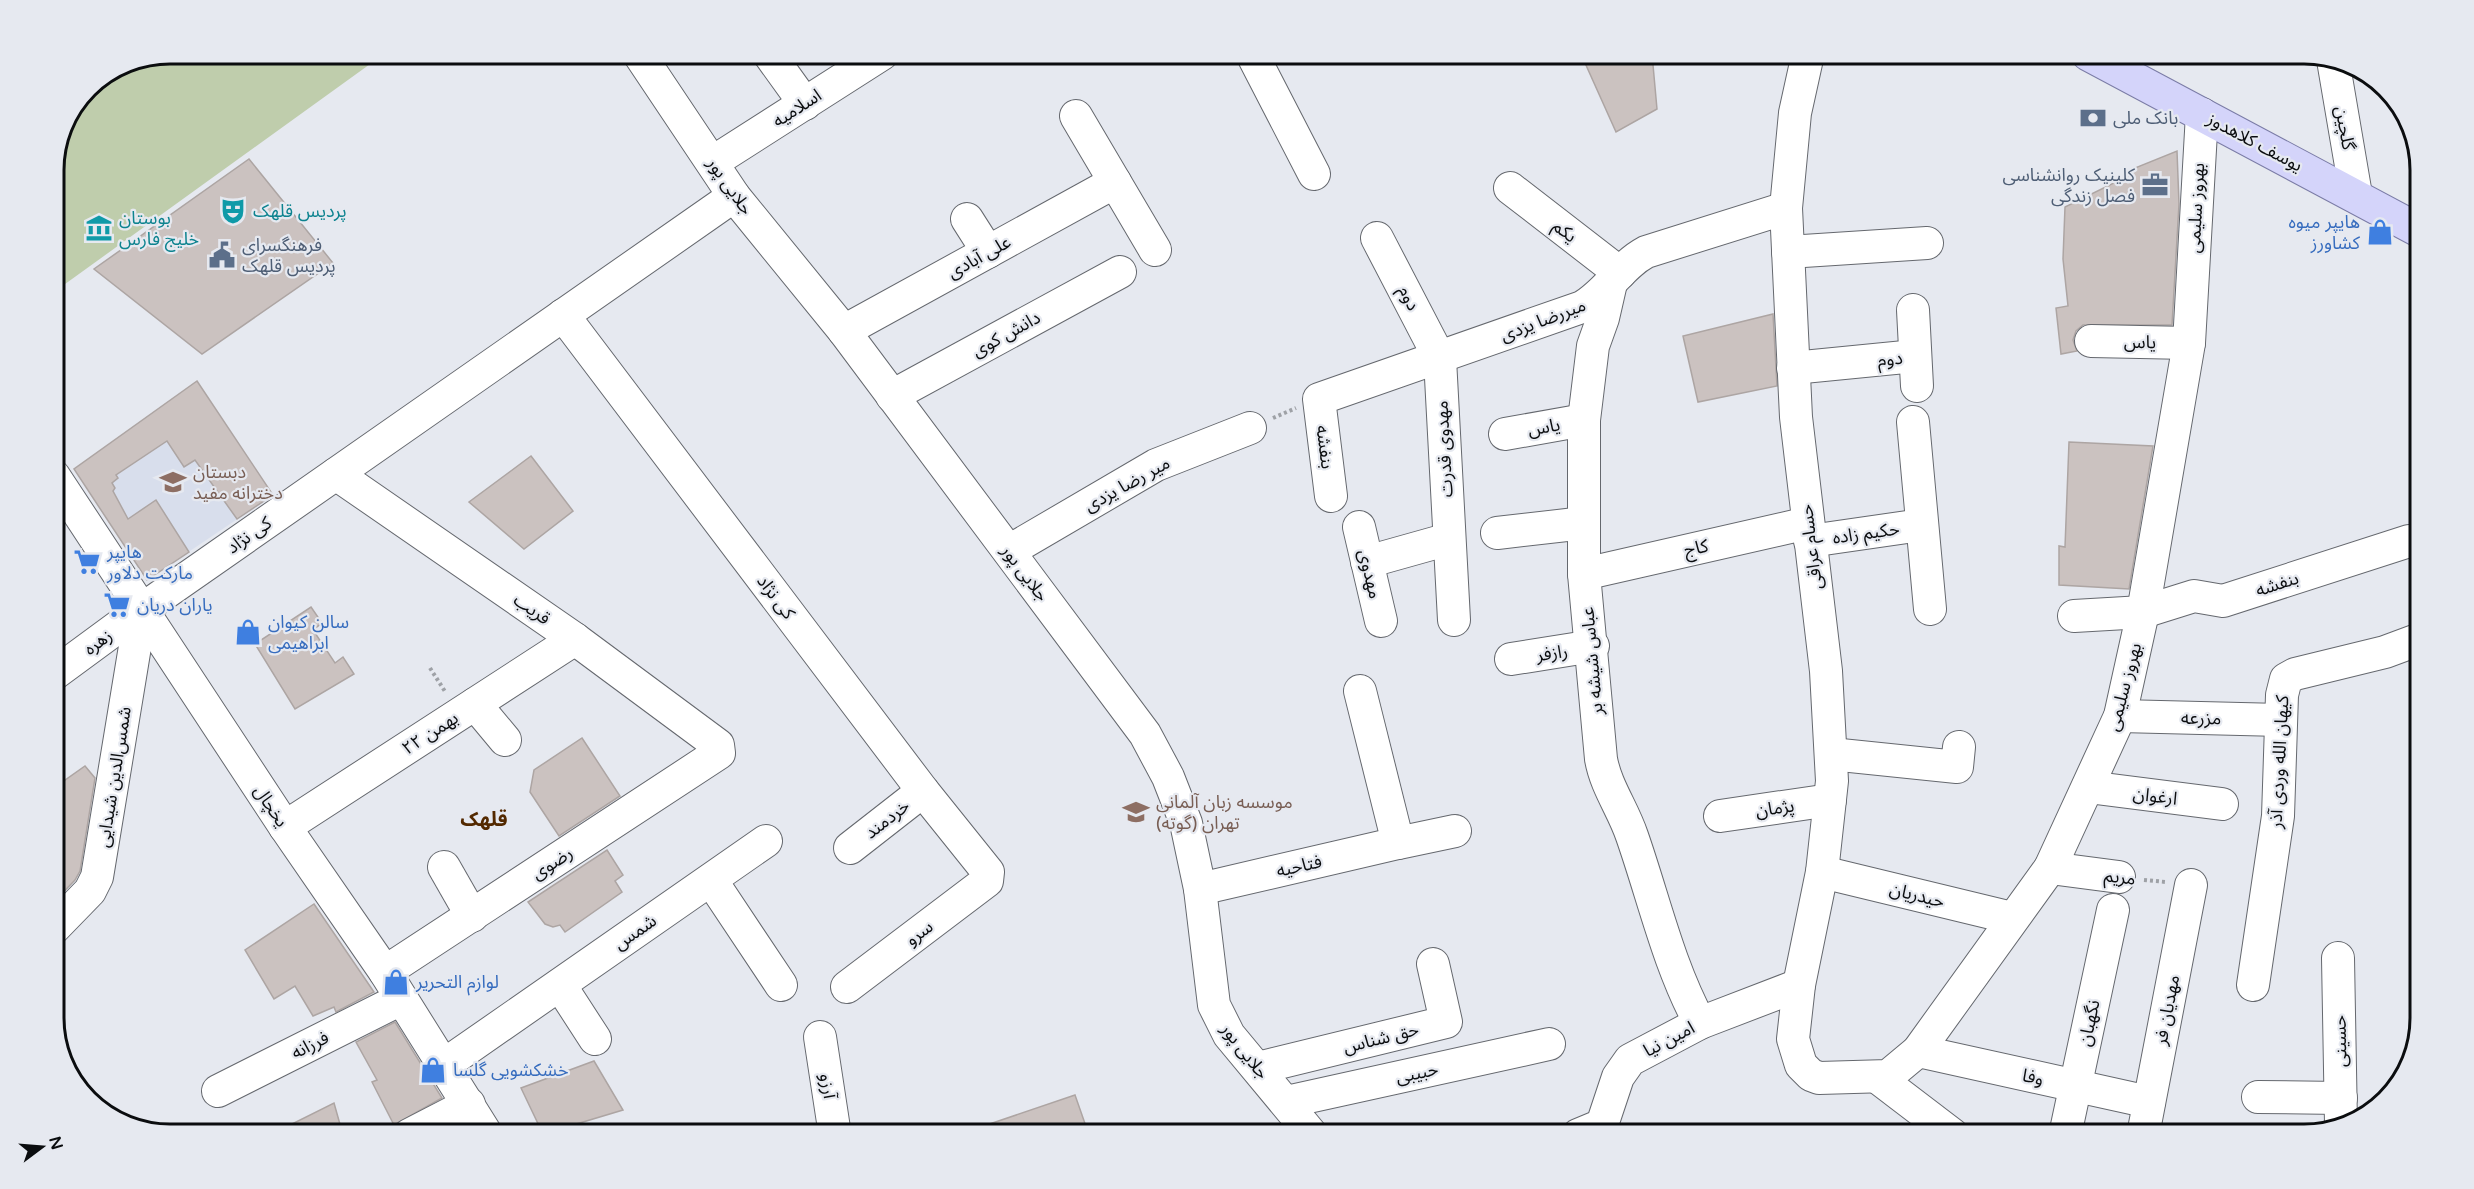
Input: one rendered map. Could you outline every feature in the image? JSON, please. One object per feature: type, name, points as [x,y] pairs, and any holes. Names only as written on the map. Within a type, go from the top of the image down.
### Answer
[{"type":"main road","name":"یوسف کلاهدوز","points":[[2107,64],[2409,225]]},
{"type":"street","name":"جلایی پور","points":[[650,64],[734,195],[844,331],[1145,734],[1168,777],[1186,823],[1200,889],[1214,1005],[1230,1035],[1303,1124]]},
{"type":"street","points":[[776,64],[805,104]]},
{"type":"street","name":"اسلامیه","points":[[713,162],[867,64]]},
{"type":"street","points":[[1257,64],[1314,174]]},
{"type":"street","name":"حسام عراقی","points":[[1793,1039],[1799,985],[1822,872],[1830,800],[1831,754],[1826,671],[1796,417],[1786,208],[1796,113],[1806,64]]},
{"type":"street","name":"گلچین","points":[[2335,69],[2356,195]]},
{"type":"street","name":"بهروز سلیمی","points":[[1793,1039],[1801,1065],[1811,1075],[1831,1079],[1877,1077],[1894,1073],[1918,1051],[2050,868],[2120,716],[2143,612],[2189,343],[2202,114]]},
{"type":"street","points":[[1076,116],[1155,250]]},
{"type":"street","name":"علی آبادی","points":[[844,331],[1115,182]]},
{"type":"street","name":"یکم","points":[[1509,188],[1615,278]]},
{"type":"street","name":"کی نژاد","points":[[141,610],[734,195]]},
{"type":"street","name":"میررضا یزدی","points":[[1319,399],[1582,307],[1634,258],[1646,252],[1786,208]]},
{"type":"street","points":[[967,219],[988,252]]},
{"type":"street","name":"دوم","points":[[1377,238],[1440,358]]},
{"type":"street","points":[[1788,252],[1927,243]]},
{"type":"street","name":"دانش کوی","points":[[892,396],[1120,272]]},
{"type":"street","name":"عباس شیشه بر","points":[[1615,278],[1593,346],[1584,420],[1584,574],[1605,778],[1631,834],[1681,987],[1700,1023]]},
{"type":"street","name":"دوم","points":[[1793,368],[1916,371],[1913,310]]},
{"type":"street","name":"کی نژاد","points":[[563,315],[923,791],[988,872],[989,877]]},
{"type":"street","name":"یاس","points":[[2091,341],[2189,343]]},
{"type":"street","name":"مهدوی قدرت","points":[[1440,358],[1454,620]]},
{"type":"street","name":"بنفشه","points":[[1319,399],[1331,496]]},
{"type":"street","name":"یاس","points":[[1505,434],[1584,420]]},
{"type":"street","name":"حکیم زاده","points":[[1913,422],[1930,609]]},
{"type":"street","name":"میر رضا یزدی","points":[[1009,551],[1156,465],[1250,428]]},
{"type":"street","name":"قریب","points":[[336,474],[575,639],[718,745],[719,753]]},
{"type":"street","name":"یخچال","points":[[65,493],[285,827],[384,972],[481,1124]]},
{"type":"street","points":[[1497,533],[1584,523]]},
{"type":"street","name":"حکیم زاده","points":[[1809,532],[1921,525]]},
{"type":"street","name":"مهدوی","points":[[1359,527],[1381,621]]},
{"type":"street","name":"کاج","points":[[1584,574],[1809,532]]},
{"type":"street","points":[[1367,562],[1449,539]]},
{"type":"street","name":"بنفشه","points":[[2143,612],[2194,596],[2223,601],[2409,541]]},
{"type":"street","name":"زهره","points":[[65,666],[141,610]]},
{"type":"street","name":"شمس‌الدین شیدایی","points":[[65,917],[90,891],[97,877],[141,610]]},
{"type":"street","points":[[2074,616],[2143,612]]},
{"type":"street","name":"۲۲ بهمن","points":[[285,827],[575,639]]},
{"type":"street","name":"کیهان الله وردی آذر","points":[[2253,985],[2278,816],[2281,720],[2283,687],[2286,679],[2295,674],[2385,652],[2410,643]]},
{"type":"street","name":"رازفر","points":[[1511,658],[1593,646]]},
{"type":"street","points":[[1360,691],[1398,843]]},
{"type":"street","points":[[475,704],[505,740]]},
{"type":"street","name":"مزرعه","points":[[2120,716],[2281,720]]},
{"type":"street","points":[[1831,754],[1957,767],[1959,747]]},
{"type":"street","name":"رضوی","points":[[384,972],[719,753]]},
{"type":"street","name":"ارغوان","points":[[2088,787],[2222,804]]},
{"type":"street","name":"خردمند","points":[[850,848],[923,791]]},
{"type":"street","name":"پژمان","points":[[1720,816],[1830,800]]},
{"type":"street","name":"فتاحیه","points":[[1200,889],[1455,831]]},
{"type":"street","name":"شمس","points":[[444,1065],[766,841]]},
{"type":"street","points":[[444,867],[472,916]]},
{"type":"street","name":"مریم","points":[[2050,868],[2119,877]]},
{"type":"street","name":"حیدریان","points":[[1822,872],[2012,918]]},
{"type":"street","name":"سرو","points":[[847,987],[989,877]]},
{"type":"street","points":[[711,880],[781,985]]},
{"type":"street","name":"مهدیان فر","points":[[2145,1124],[2191,885]]},
{"type":"street","name":"نگهبان","points":[[2067,1124],[2113,910]]},
{"type":"street","name":"حسینی","points":[[2338,958],[2341,1111]]},
{"type":"street","name":"حق شناس","points":[[1258,1068],[1446,1022],[1433,964]]},
{"type":"street","points":[[560,985],[595,1039]]},
{"type":"street","name":"امین نیا","points":[[1602,1124],[1617,1077],[1630,1060],[1700,1023],[1799,985]]},
{"type":"street","name":"فرزانه","points":[[218,1091],[401,999]]},
{"type":"street","name":"آرزو","points":[[820,1037],[834,1124]]},
{"type":"street","name":"حبیبی","points":[[1286,1102],[1549,1044]]},
{"type":"street","name":"وفا","points":[[1918,1051],[2149,1102]]},
{"type":"street","points":[[1877,1077],[1939,1124]]},
{"type":"street","points":[[2258,1097],[2341,1111]]},
{"type":"street","points":[[430,1124],[469,1104]]},
{"type":"path","points":[[1250,428],[1319,399]]},
{"type":"path","name":"مریم","points":[[2119,877],[2191,885]]},
{"type":"shaded area","name":"دبستان دخترانه مفید","points":[[197,381],[273,495],[147,580],[74,469]]},
{"type":"green space","name":"بوستان خلیج فارس","points":[[370,64],[65,284],[65,164],[68,143],[75,124],[86,106],[106,86],[136,70],[157,65]]},
{"type":"building","points":[[1585,64],[1653,64],[1657,109],[1616,132]]},
{"type":"building","points":[[2177,151],[2179,204],[2172,325],[2083,325],[2076,331],[2073,340],[2077,351],[2061,354],[2056,308],[2068,306],[2063,259],[2065,207],[2118,181],[2125,172]]},
{"type":"building","name":"پردیس قلهک","points":[[249,159],[333,263],[202,354],[94,269]]},
{"type":"building","points":[[1773,314],[1777,386],[1698,402],[1683,336]]},
{"type":"building","name":"دبستان دخترانه مفید","points":[[197,381],[273,495],[237,519],[195,460],[184,467],[167,441],[116,475],[118,478],[112,483],[115,488],[113,491],[128,519],[156,500],[189,552],[147,580],[74,469]]},
{"type":"building","points":[[2069,442],[2153,446],[2129,589],[2059,585],[2059,546],[2065,547]]},
{"type":"building","points":[[531,456],[573,511],[524,549],[469,502]]},
{"type":"building","points":[[311,607],[322,623],[313,630],[335,663],[343,657],[354,674],[295,709],[255,644]]},
{"type":"building","points":[[582,738],[620,796],[559,836],[530,792],[534,770]]},
{"type":"building","points":[[85,766],[95,778],[80,871],[65,890],[65,780]]},
{"type":"building","points":[[607,850],[623,875],[615,881],[622,892],[565,932],[560,925],[553,927],[545,924],[528,902]]},
{"type":"building","points":[[314,904],[374,992],[336,1012],[334,1007],[313,1016],[295,986],[274,999],[245,950]]},
{"type":"building","points":[[395,1022],[442,1098],[393,1124],[372,1082],[377,1080],[356,1042]]},
{"type":"building","points":[[594,1061],[623,1110],[576,1124],[538,1124],[521,1088]]},
{"type":"building","points":[[1075,1095],[1085,1124],[990,1124]]},
{"type":"building","points":[[334,1103],[340,1124],[292,1124]]},
{"type":"place","name":"بانک ملی","points":[[2093,118]]},
{"type":"place","name":"کلینیک روانشناسی فصل زندگی","points":[[2155,185]]},
{"type":"place","name":"پردیس قلهک","points":[[233,211]]},
{"type":"place","name":"بوستان خلیج فارس","points":[[99,228]]},
{"type":"place","name":"هایپر میوه کشاورز","points":[[2380,232]]},
{"type":"place","name":"فرهنگسرای پردیس قلهک","points":[[222,255]]},
{"type":"place","name":"دبستان دخترانه مفید","points":[[173,482]]},
{"type":"place","name":"هایپر مارکت دلاور","points":[[87,562]]},
{"type":"place","name":"یاران دریان","points":[[117,605]]},
{"type":"place","name":"سالن کیوان ابراهیمی","points":[[248,632]]},
{"type":"place","name":"موسسه زبان آلمانی تهران (گوته)","points":[[1136,812]]},
{"type":"place","name":"لوازم التحریر","points":[[396,982]]},
{"type":"place","name":"خشکشویی گلسا","points":[[433,1070]]},
{"type":"district","name":"قلهک","points":[[484,820]]}]
